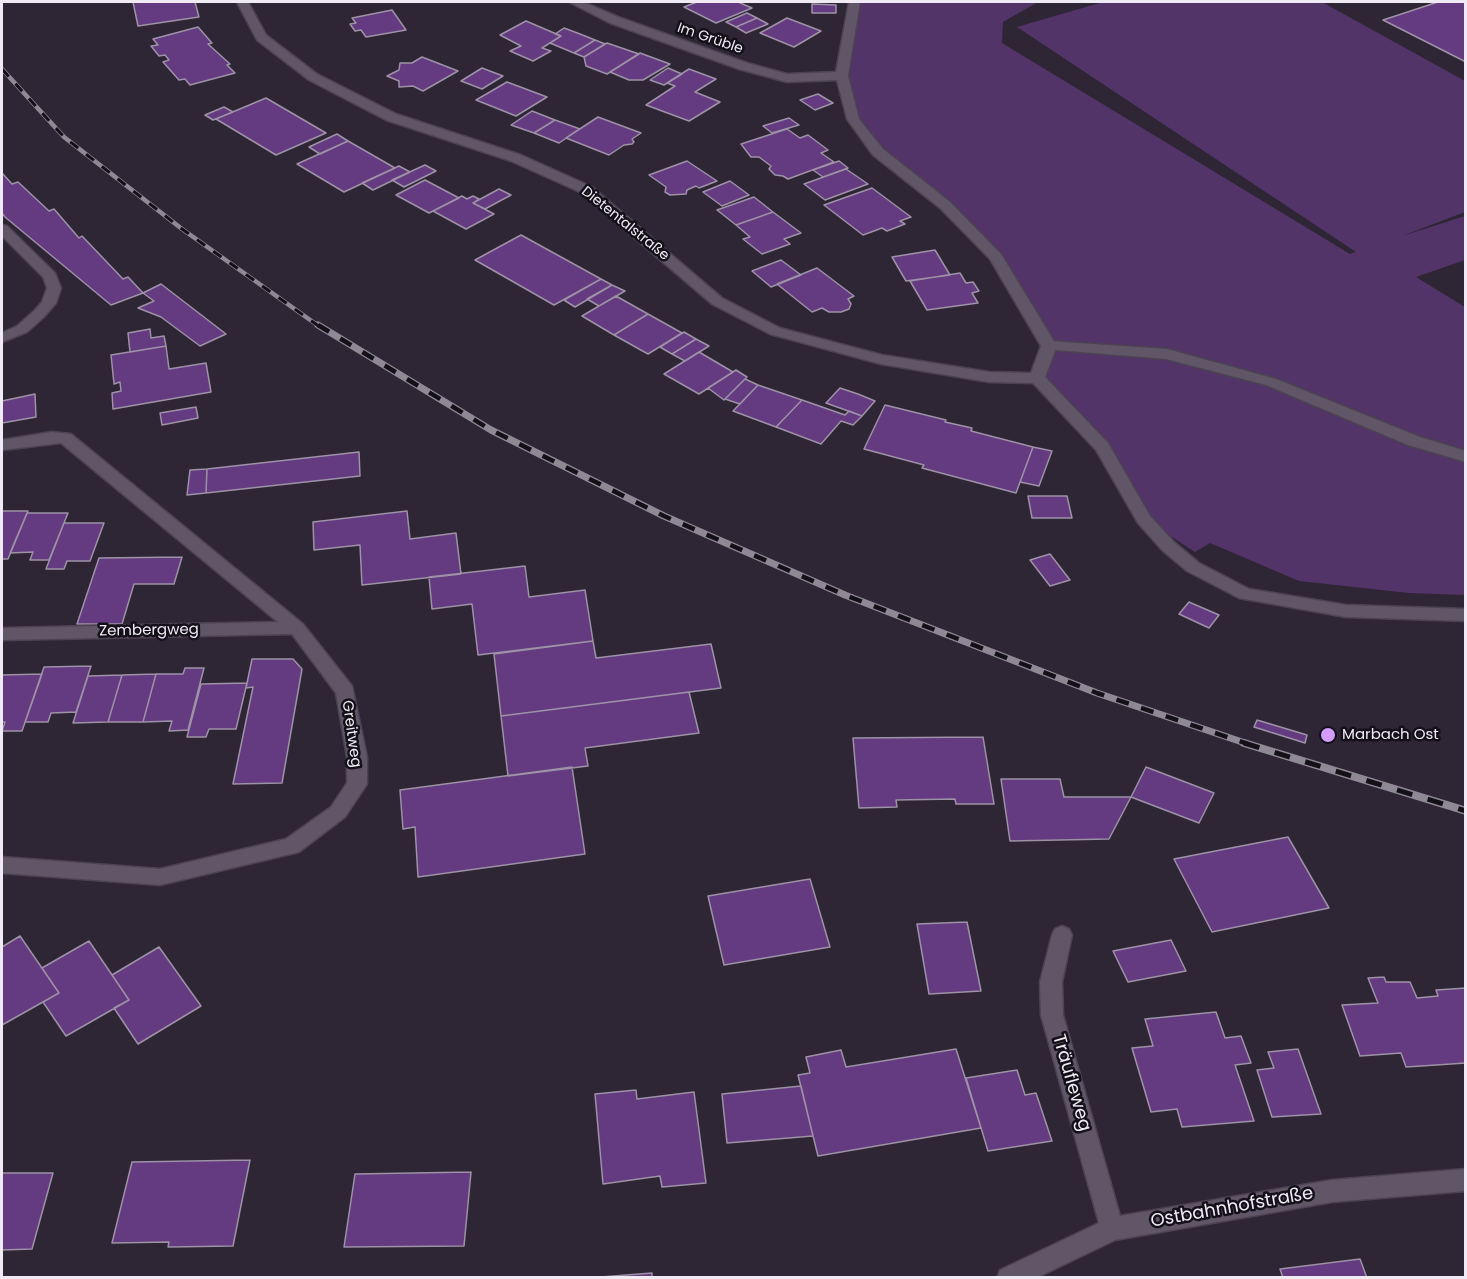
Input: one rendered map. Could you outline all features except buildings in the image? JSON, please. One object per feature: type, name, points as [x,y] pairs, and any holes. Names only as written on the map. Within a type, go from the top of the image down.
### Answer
[{"type":"street","name":"Dietentalstraße","points":[[243,2],[261,38],[313,77],[391,117],[516,158],[587,190],[717,301],[775,331],[881,359],[989,377],[1037,378]]},
{"type":"street","name":"Im Grüble","points":[[575,2],[614,20],[743,66],[787,78],[842,76]]},
{"type":"street","points":[[855,2],[842,76],[853,119],[878,152],[945,205],[996,257],[1049,346]]},
{"type":"street","points":[[2,229],[50,276],[54,288],[49,303],[39,314],[22,329],[2,338]]},
{"type":"street","points":[[1049,346],[1037,378],[1102,447],[1144,519],[1168,546],[1193,567],[1245,594],[1346,611],[1466,615]]},
{"type":"street","points":[[1049,346],[1167,354],[1190,360],[1271,382],[1414,441],[1466,457]]},
{"type":"street","name":"Greitweg","points":[[2,445],[52,437],[65,438],[297,628],[345,691],[357,758],[357,784],[338,812],[292,846],[160,877],[2,865]]},
{"type":"street","name":"Zembergweg","points":[[2,634],[297,628]]},
{"type":"street","name":"Träufleweg","points":[[1062,935],[1051,982],[1052,1015],[1112,1229]]},
{"type":"street","name":"Ostbahnhofstraße","points":[[1009,1278],[1112,1229],[1332,1191],[1466,1180]]},
{"type":"shaded area","points":[[855,2],[1038,2],[1003,22],[1002,43],[1350,254],[1356,252],[1017,27],[1103,2],[1322,2],[1465,81],[1465,212],[1402,236],[1465,216],[1465,260],[1416,277],[1465,307],[1465,595],[1409,593],[1299,581],[1210,543],[1195,552],[1144,519],[1102,447],[1037,378],[1049,346],[996,257],[878,152],[853,119],[842,76]]},
{"type":"railway","points":[[2,69],[64,137],[182,229],[320,327]]},
{"type":"railway","points":[[318,325],[491,430],[664,516],[845,595],[1097,693],[1248,744]]},
{"type":"railway","points":[[1244,743],[1466,811]]},
{"type":"place","name":"Marbach Ost","points":[[1328,735]]}]
